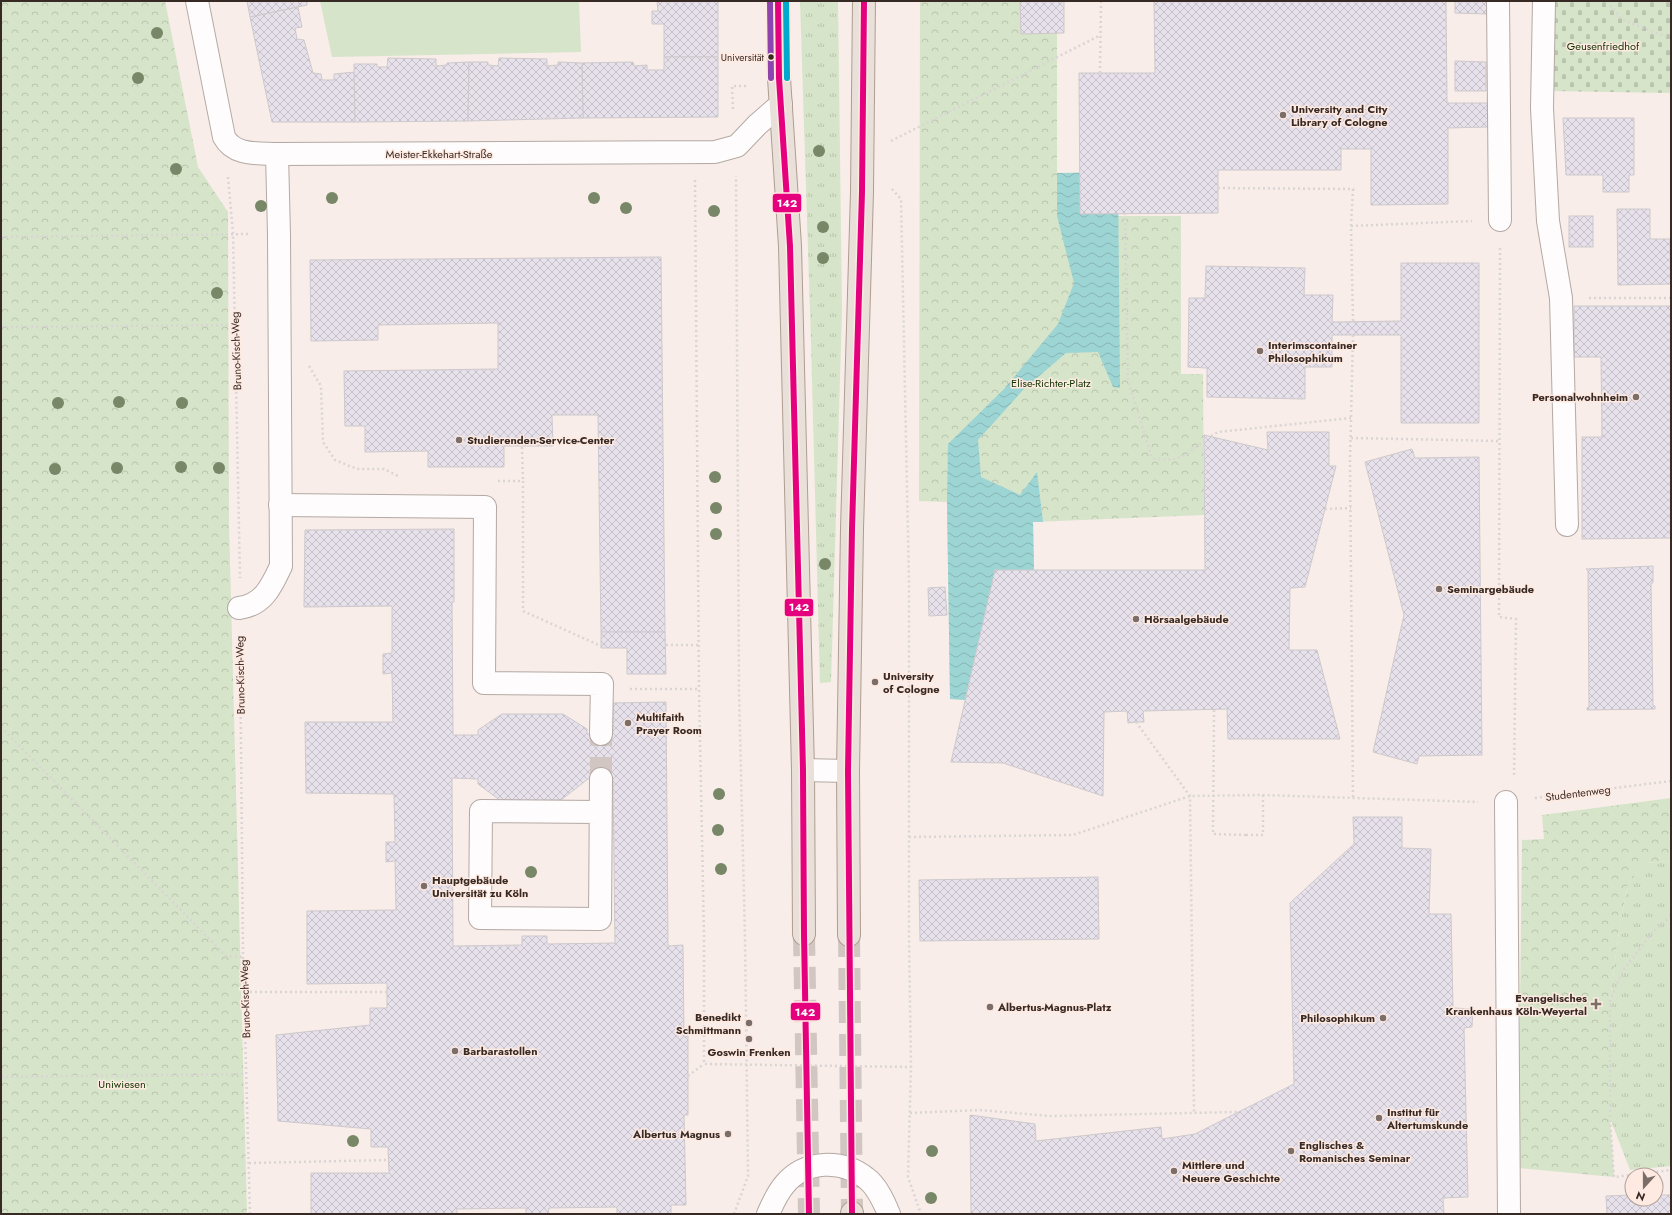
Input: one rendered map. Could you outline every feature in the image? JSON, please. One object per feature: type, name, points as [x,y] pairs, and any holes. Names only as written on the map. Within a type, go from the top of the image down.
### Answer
[{"type":"main road","points":[[778,1],[781,104],[790,246],[803,770],[804,934]]},
{"type":"main road","points":[[849,935],[848,771],[852,528],[859,306],[864,1]]},
{"type":"street","points":[[197,1],[224,137]]},
{"type":"street","points":[[1498,1],[1500,220]]},
{"type":"street","points":[[1544,1],[1542,108],[1548,221],[1561,298],[1567,525]]},
{"type":"street","name":"Meister-Ekkehart-Straße","points":[[224,137],[227,143],[238,150],[248,153],[277,154],[695,153],[724,150],[737,146],[757,125],[781,104]]},
{"type":"street","points":[[240,608],[261,600],[272,586],[281,566],[277,154]]},
{"type":"street","points":[[280,505],[485,507],[484,683],[602,684],[601,734]]},
{"type":"street","points":[[803,770],[848,771]]},
{"type":"street","points":[[600,812],[481,811],[480,918],[600,919],[601,778]]},
{"type":"street","points":[[1502,802],[1509,1214]]},
{"type":"street","points":[[768,1214],[776,1196],[795,1174],[824,1164],[839,1165],[853,1170],[866,1178],[877,1190],[889,1214]]},
{"type":"path","points":[[1100,73],[1101,1]]},
{"type":"path","points":[[1607,1],[1620,19],[1671,39]]},
{"type":"path","points":[[862,155],[1101,35]]},
{"type":"path","name":"Bruno-Kisch-Weg","points":[[224,137],[233,233],[239,506],[243,957],[250,1214]]},
{"type":"path","points":[[695,153],[700,645],[699,689],[704,936],[704,1064]]},
{"type":"path","points":[[734,1214],[748,1176],[745,938],[739,684],[736,176]]},
{"type":"path","points":[[891,188],[901,199],[908,574],[910,837],[909,937],[911,1067],[908,1177],[921,1214]]},
{"type":"path","points":[[1218,188],[1353,189],[1351,226],[1353,321]]},
{"type":"path","points":[[1125,213],[1128,381],[1152,458],[1167,461],[1183,457],[1204,441]]},
{"type":"path","points":[[1351,226],[1500,220],[1499,617],[1516,619],[1502,802]]},
{"type":"path","points":[[1,237],[233,233]]},
{"type":"path","points":[[1561,298],[1671,298]]},
{"type":"path","points":[[1,327],[235,325]]},
{"type":"path","points":[[1353,335],[1351,508],[1354,798]]},
{"type":"path","points":[[307,362],[321,386],[323,442],[335,460],[357,469],[384,469],[402,478]]},
{"type":"path","points":[[1211,436],[1218,432],[1351,418]]},
{"type":"path","points":[[1351,438],[1499,441]]},
{"type":"path","points":[[522,447],[523,611],[601,646]]},
{"type":"path","points":[[492,481],[523,481]]},
{"type":"path","points":[[1325,509],[1351,508]]},
{"type":"path","points":[[666,645],[700,645]]},
{"type":"path","points":[[628,689],[699,689]]},
{"type":"path","points":[[1214,710],[1213,834],[1263,835],[1263,795]]},
{"type":"path","points":[[1136,722],[1190,796],[1194,1114]]},
{"type":"path","points":[[1,727],[226,956],[243,957]]},
{"type":"path","name":"Studentenweg","points":[[910,837],[1073,835],[1190,796],[1263,795],[1502,802],[1671,781]]},
{"type":"path","points":[[1671,916],[1652,933],[1622,972],[1610,1001],[1610,1118],[1614,1177],[1671,1170]]},
{"type":"path","points":[[245,992],[386,992]]},
{"type":"path","points":[[688,1076],[704,1064],[911,1067]]},
{"type":"path","points":[[1,1078],[246,1074]]},
{"type":"path","points":[[910,1113],[980,1110],[1050,1116],[1237,1112]]},
{"type":"path","points":[[249,1163],[389,1160]]},
{"type":"green space","name":"Uniwiesen","points":[[1,1],[165,1],[198,167],[228,212],[229,524],[247,1214],[1,1214]]},
{"type":"green space","points":[[320,1],[579,1],[581,52],[332,57]]},
{"type":"green space","points":[[800,1],[838,1],[842,310],[831,682],[820,683],[811,342]]},
{"type":"green space","name":"Elise-Richter-Platz","points":[[920,1],[1057,1],[1057,216],[1181,216],[1181,374],[1203,374],[1204,515],[1033,522],[1034,570],[995,570],[965,700],[950,699],[947,502],[919,501]]},
{"type":"green space","name":"Geusenfriedhof","points":[[1552,1],[1671,1],[1671,93],[1551,91]]},
{"type":"green space","name":"Evangelisches Krankenhaus Köln-Weyertal","points":[[1671,798],[1671,861],[1645,863],[1628,884],[1620,922],[1610,1001],[1610,1118],[1614,1177],[1518,1168],[1522,840],[1544,839],[1542,815]]},
{"type":"green space","points":[[1671,861],[1671,1166],[1629,1167],[1610,1118],[1610,1001],[1620,922],[1628,884],[1645,863]]},
{"type":"water","points":[[1118,172],[1120,388],[1113,387],[1098,352],[1066,353],[1024,389],[978,440],[981,477],[1020,495],[1037,472],[1043,522],[1033,522],[1034,570],[995,570],[965,700],[950,699],[947,502],[948,444],[1004,389],[1058,324],[1074,283],[1057,216],[1057,173]]},
{"type":"building","points":[[247,1],[307,1],[307,5],[250,17]]},
{"type":"building","points":[[657,1],[718,1],[718,57],[664,57],[664,24],[652,24],[652,11],[658,11]]},
{"type":"building","points":[[1020,1],[1064,1],[1064,33],[1021,34]]},
{"type":"building","name":"University and City Library of Cologne","points":[[1154,1],[1446,1],[1447,103],[1487,103],[1488,127],[1448,128],[1448,204],[1371,205],[1371,149],[1341,149],[1341,170],[1218,170],[1218,213],[1080,214],[1079,73],[1155,73]]},
{"type":"building","points":[[1455,1],[1487,1],[1487,14],[1455,13]]},
{"type":"building","points":[[298,7],[302,27],[295,28],[297,39],[304,40],[313,73],[321,74],[322,80],[334,80],[334,74],[355,72],[355,122],[272,122],[250,17]]},
{"type":"building","points":[[664,57],[718,57],[718,117],[583,118],[582,63],[633,62],[634,66],[647,65],[647,70],[664,70]]},
{"type":"building","points":[[388,58],[436,59],[436,66],[447,65],[447,63],[469,62],[468,121],[355,122],[354,64],[377,64],[377,67],[387,67]]},
{"type":"building","points":[[499,58],[547,59],[547,66],[558,65],[558,62],[582,63],[583,118],[468,121],[469,62],[488,62],[488,65],[498,66]]},
{"type":"building","points":[[1455,61],[1486,62],[1486,91],[1455,91]]},
{"type":"building","points":[[1563,118],[1634,118],[1634,175],[1629,175],[1629,192],[1603,192],[1603,175],[1566,175]]},
{"type":"building","points":[[1617,209],[1650,209],[1650,239],[1670,239],[1671,284],[1618,285]]},
{"type":"building","points":[[1569,216],[1593,216],[1593,247],[1569,247]]},
{"type":"building","name":"Studierenden-Service-Center","points":[[661,257],[665,632],[601,632],[598,415],[552,415],[553,446],[504,446],[504,467],[428,467],[428,451],[365,452],[365,426],[345,426],[344,371],[498,369],[498,323],[378,325],[378,340],[311,341],[310,260]]},
{"type":"building","name":"Interimscontainer Philosophikum","points":[[1401,263],[1479,263],[1479,423],[1401,423],[1401,335],[1332,335],[1332,367],[1305,367],[1305,399],[1207,397],[1207,368],[1188,367],[1189,298],[1205,298],[1206,266],[1305,268],[1304,295],[1333,295],[1332,322],[1401,321]]},
{"type":"building","name":"Personalwohnheim","points":[[1574,306],[1671,306],[1671,538],[1582,539],[1582,437],[1602,437],[1601,357],[1574,357]]},
{"type":"building","name":"Hörsaalgebäude","points":[[1267,432],[1329,432],[1329,466],[1336,466],[1305,587],[1290,588],[1289,650],[1317,650],[1340,739],[1228,739],[1227,709],[1143,711],[1144,722],[1128,723],[1127,711],[1104,712],[1103,796],[1003,763],[951,762],[995,570],[1205,570],[1204,435],[1268,450]]},
{"type":"building","name":"Seminargebäude","points":[[1412,449],[1415,458],[1479,457],[1482,755],[1419,756],[1417,764],[1373,752],[1404,615],[1365,462]]},
{"type":"building","name":"Hauptgebäude Universität zu Köln","points":[[454,529],[454,602],[452,602],[453,735],[478,735],[478,730],[502,714],[563,714],[587,729],[587,734],[613,734],[613,703],[666,702],[668,946],[683,945],[684,1037],[688,1036],[688,1115],[684,1115],[686,1205],[671,1205],[671,1214],[617,1214],[617,1207],[549,1208],[548,1214],[526,1214],[526,1208],[457,1209],[457,1214],[311,1214],[311,1173],[389,1173],[388,1147],[371,1147],[371,1129],[278,1121],[276,1035],[370,1025],[370,1008],[387,1008],[387,983],[307,984],[307,911],[396,910],[395,861],[386,862],[386,842],[395,842],[394,794],[306,793],[305,722],[393,722],[392,673],[383,674],[383,654],[392,653],[392,606],[304,607],[305,530]],"holes":[[[452,778],[478,779],[478,784],[501,801],[561,800],[588,779],[613,779],[615,943],[547,944],[547,936],[522,936],[522,945],[453,946]]]},
{"type":"building","points":[[1653,566],[1653,583],[1651,583],[1653,706],[1655,706],[1655,709],[1587,710],[1589,707],[1588,571],[1586,569]]},
{"type":"building","points":[[945,587],[947,615],[929,616],[928,588]]},
{"type":"building","points":[[601,632],[665,632],[666,674],[627,674],[627,648],[601,648]]},
{"type":"building","name":"Philosophikum","points":[[1353,817],[1402,817],[1402,848],[1431,849],[1429,914],[1451,914],[1453,1008],[1473,1009],[1472,1027],[1464,1028],[1468,1197],[1443,1198],[1444,1214],[971,1214],[970,1115],[1035,1124],[1036,1141],[1161,1127],[1162,1139],[1195,1134],[1294,1084],[1290,903],[1354,844]]},
{"type":"building","points":[[1098,877],[1099,939],[920,941],[919,880]]},
{"type":"building","points":[[1624,1195],[1624,1207],[1664,1207],[1664,1195],[1671,1195],[1671,1214],[1607,1214],[1606,1196]]},
{"type":"tunnel","points":[[601,734],[601,779]]},
{"type":"tunnel","points":[[804,934],[809,1214]]},
{"type":"tunnel","points":[[849,935],[852,1213]]},
{"type":"transit line","points":[[770,1],[771,78]]},
{"type":"transit line","name":"142","points":[[778,1],[779,78],[790,246],[803,770],[804,934],[809,1214]]},
{"type":"transit line","points":[[786,1],[787,78]]},
{"type":"transit line","name":"142","points":[[852,1214],[848,771],[852,529],[862,192],[864,1]]},
{"type":"place","name":"Universität","points":[[771,57]]},
{"type":"place","name":"University and City Library of Cologne","points":[[1283,115]]},
{"type":"place","name":"Interimscontainer Philosophikum","points":[[1260,351]]},
{"type":"place","name":"Personalwohnheim","points":[[1636,397]]},
{"type":"place","name":"Studierenden-Service-Center","points":[[459,440]]},
{"type":"place","name":"Seminargebäude","points":[[1439,589]]},
{"type":"place","name":"Hörsaalgebäude","points":[[1136,619]]},
{"type":"place","name":"University of Cologne","points":[[875,682]]},
{"type":"place","name":"Multifaith Prayer Room","points":[[628,723]]},
{"type":"place","name":"Hauptgebäude Universität zu Köln","points":[[424,886]]},
{"type":"place","name":"Evangelisches Krankenhaus Köln-Weyertal","points":[[1596,1004]]},
{"type":"place","name":"Albertus-Magnus-Platz","points":[[990,1007]]},
{"type":"place","name":"Philosophikum","points":[[1383,1018]]},
{"type":"place","name":"Benedikt Schmittmann","points":[[749,1023]]},
{"type":"place","name":"Goswin Frenken","points":[[749,1039]]},
{"type":"place","name":"Barbarastollen","points":[[455,1051]]},
{"type":"place","name":"Institut für Altertumskunde","points":[[1379,1118]]},
{"type":"place","name":"Albertus Magnus","points":[[728,1134]]},
{"type":"place","name":"Englisches & Romanisches Seminar","points":[[1291,1151]]},
{"type":"place","name":"Mittlere und Neuere Geschichte","points":[[1174,1171]]}]
